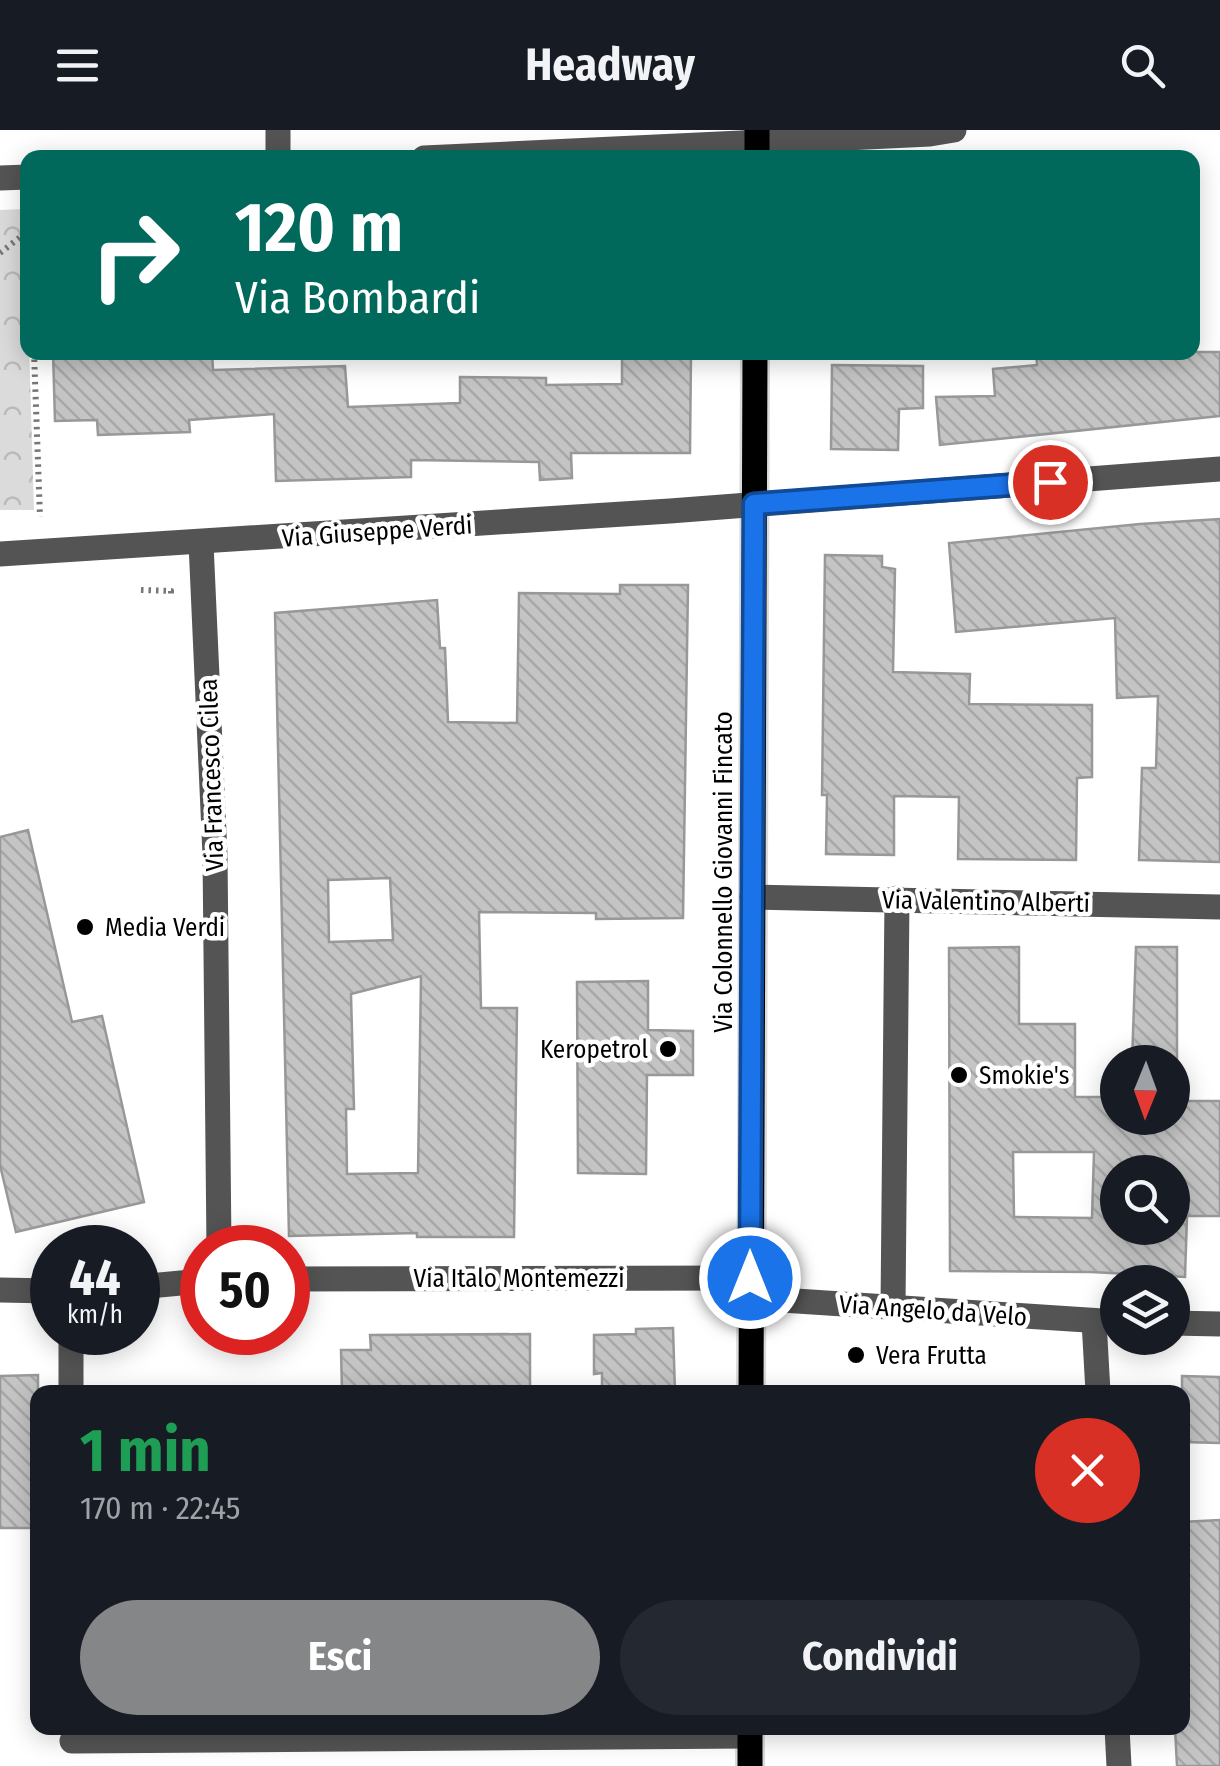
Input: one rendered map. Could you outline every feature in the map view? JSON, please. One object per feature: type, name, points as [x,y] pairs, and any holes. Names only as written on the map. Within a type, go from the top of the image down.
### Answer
[{"type":"main road","name":"Via Colonnello Giovanni Fincato","points":[[751,1385],[755,360]]},
{"type":"main road","points":[[750,1735],[750,1766]]},
{"type":"street","points":[[602,150],[954,130]]},
{"type":"street","name":"Via Giuseppe Verdi","points":[[0,554],[1220,469]]},
{"type":"street","name":"Via Francesco Cilea","points":[[200,543],[215,855],[219,1225]]},
{"type":"street","name":"Via Valentino Alberti","points":[[752,896],[1220,906]]},
{"type":"street","points":[[893,1307],[898,898]]},
{"type":"street","name":"Via Italo Montemezzi","points":[[310,1280],[750,1288]]},
{"type":"street","name":"Via Angelo da Velo","points":[[750,1288],[893,1307],[1100,1322]]},
{"type":"street","points":[[0,1290],[30,1291]]},
{"type":"street","points":[[1190,1323],[1220,1324]]},
{"type":"street","points":[[71,1355],[71,1385]]},
{"type":"street","points":[[1099,1385],[1102,1355]]},
{"type":"street","points":[[74,1745],[594,1735]]},
{"type":"street","points":[[1117,1735],[1119,1766]]},
{"type":"path","points":[[34,360],[40,517]]},
{"type":"path","points":[[140,590],[170,591],[172,608]]},
{"type":"green space","points":[[20,209],[20,360],[30,360],[34,510],[0,510],[0,210]]},
{"type":"building","points":[[1200,352],[1220,352],[1220,416],[940,445],[936,397],[995,396],[993,369],[1037,365],[1037,360],[1200,360]]},
{"type":"building","points":[[53,360],[212,360],[213,370],[345,366],[348,407],[460,403],[460,377],[546,378],[546,385],[622,384],[622,360],[691,360],[690,453],[571,453],[572,478],[540,480],[539,462],[411,460],[411,477],[276,481],[274,414],[189,420],[190,432],[98,435],[97,420],[55,421]]},
{"type":"building","points":[[832,365],[923,366],[923,408],[899,409],[898,450],[831,449]]},
{"type":"building","points":[[1220,519],[1220,862],[1139,860],[1142,768],[1156,768],[1158,696],[1117,698],[1115,618],[956,632],[949,543]]},
{"type":"building","points":[[825,555],[882,556],[882,567],[895,569],[893,672],[970,674],[969,704],[1092,705],[1092,777],[1077,778],[1076,860],[958,859],[959,797],[894,796],[894,855],[826,854],[827,795],[822,795]]},
{"type":"building","points":[[620,585],[688,585],[683,918],[596,919],[596,913],[479,912],[481,1008],[517,1008],[514,1237],[417,1237],[417,1233],[310,1236],[310,1225],[289,1225],[275,613],[437,600],[440,648],[445,648],[448,722],[517,723],[519,593],[620,594]],"holes":[[[390,878],[393,940],[329,942],[328,880]],[[421,976],[418,1173],[347,1174],[346,1109],[354,1109],[351,994]]]},
{"type":"building","points":[[28,830],[72,1022],[102,1016],[144,1202],[46,1225],[30,1225],[30,1229],[16,1232],[0,1165],[0,837]]},
{"type":"building","points":[[1019,947],[1019,1024],[1075,1024],[1075,1097],[1100,1097],[1100,1135],[1190,1135],[1190,1101],[1220,1101],[1220,1216],[1190,1216],[1190,1155],[1100,1155],[1100,1245],[1186,1245],[1185,1265],[1100,1265],[1100,1272],[950,1271],[949,948]],"holes":[[[1013,1152],[1094,1152],[1092,1218],[1014,1217]]]},
{"type":"building","points":[[1136,947],[1177,947],[1177,1045],[1133,1045]]},
{"type":"building","points":[[648,981],[648,1030],[693,1031],[693,1075],[647,1075],[646,1174],[578,1173],[577,982]]},
{"type":"building","points":[[673,1328],[675,1385],[602,1385],[602,1373],[594,1374],[594,1335],[636,1334],[636,1329]]},
{"type":"building","points":[[530,1334],[530,1385],[342,1385],[341,1350],[371,1350],[370,1335]]},
{"type":"building","points":[[38,1375],[38,1385],[30,1385],[30,1528],[0,1528],[0,1376]]},
{"type":"building","points":[[1182,1376],[1220,1377],[1220,1443],[1190,1442],[1190,1385],[1182,1385]]},
{"type":"building","points":[[1220,1520],[1220,1766],[1177,1766],[1175,1735],[1190,1735],[1190,1522]]},
{"type":"place","name":"Media Verdi","points":[[85,927]]},
{"type":"place","name":"Keropetrol","points":[[668,1049]]},
{"type":"place","name":"Smokie's","points":[[959,1075]]},
{"type":"place","name":"Vera Frutta","points":[[856,1355]]},
{"type":"route","points":[[750,1278],[754,504],[1050,482]]}]
